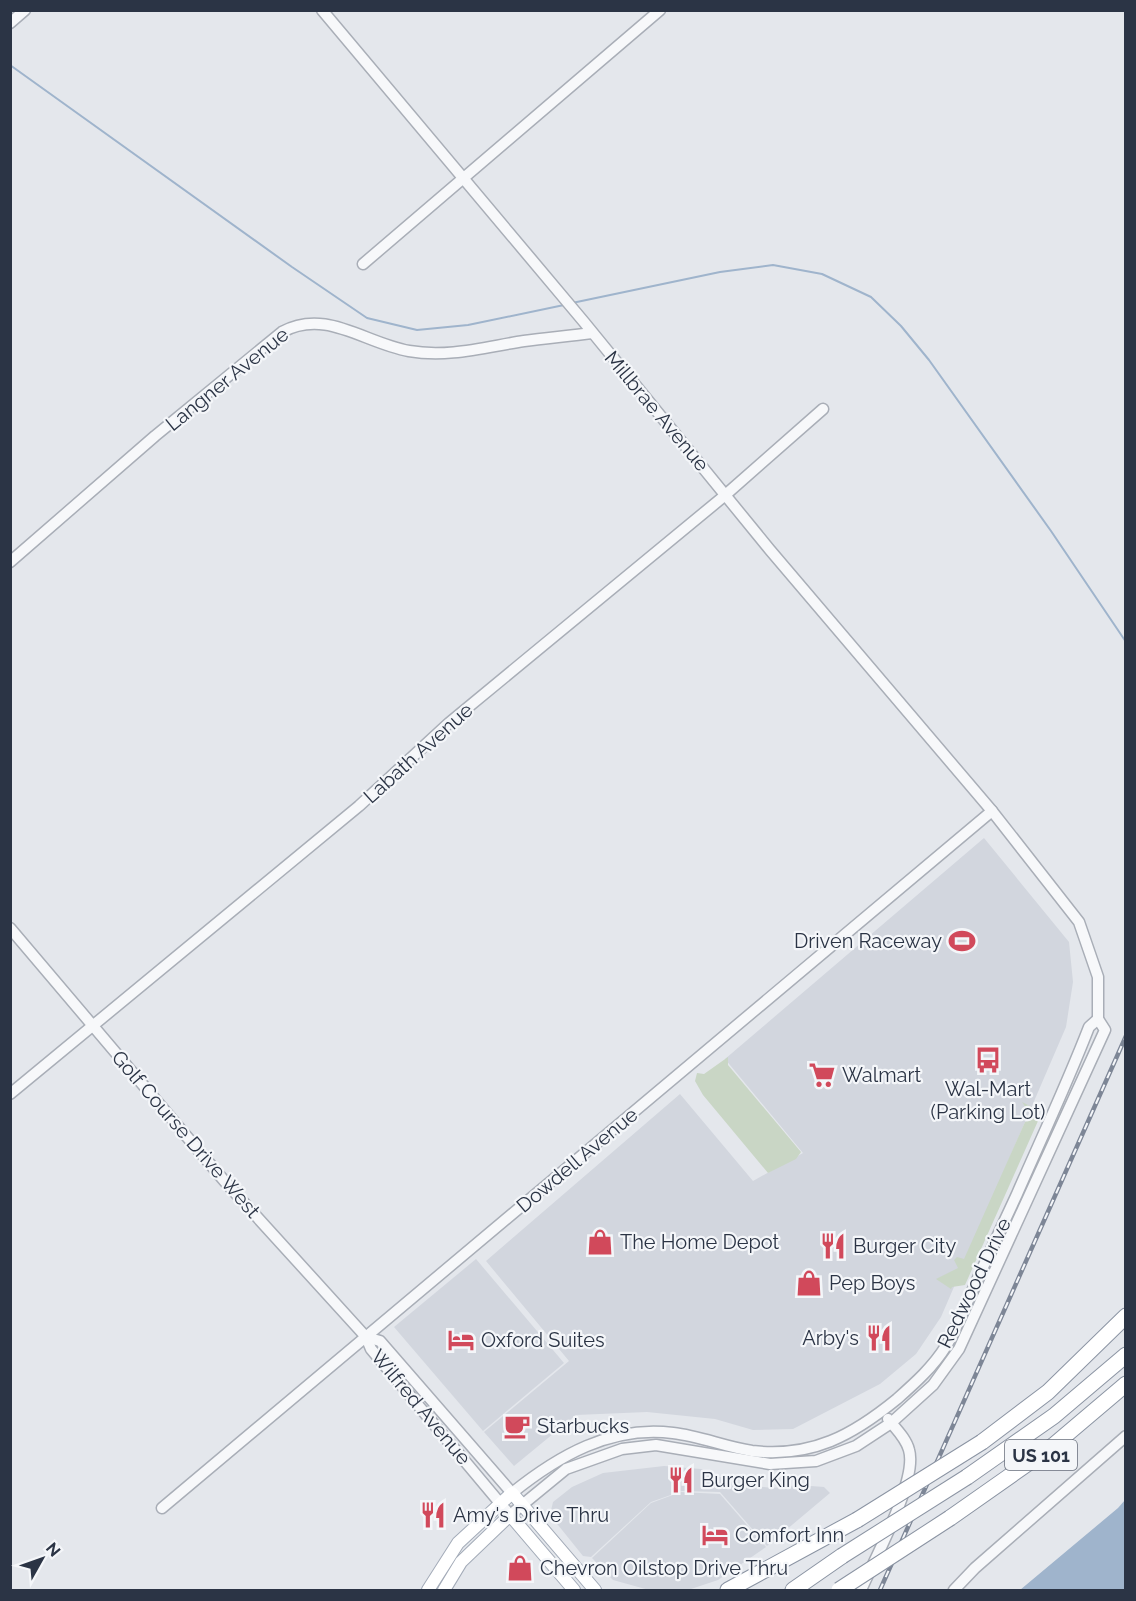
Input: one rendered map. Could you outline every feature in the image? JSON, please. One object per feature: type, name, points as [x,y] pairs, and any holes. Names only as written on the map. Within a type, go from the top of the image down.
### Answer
[{"type":"highway","points":[[728,1590],[857,1520],[982,1442],[1048,1392],[1125,1316]]},
{"type":"highway","name":"US 101","points":[[793,1590],[842,1556],[968,1477],[1054,1416],[1125,1355]]},
{"type":"highway","name":"US 101","points":[[839,1590],[950,1518],[1063,1438],[1125,1384]]},
{"type":"main road","name":"Redwood Drive","points":[[428,1590],[458,1543],[512,1493]]},
{"type":"main road","name":"Wilfred Avenue","points":[[512,1493],[596,1590]]},
{"type":"main road","name":"Redwood Drive","points":[[444,1590],[467,1555],[510,1515]]},
{"type":"main road","points":[[510,1515],[574,1590]]},
{"type":"street","points":[[10,23],[25,10]]},
{"type":"street","name":"Millbrae Avenue","points":[[322,10],[727,494],[770,550],[992,811]]},
{"type":"street","points":[[363,264],[660,10]]},
{"type":"street","name":"Langner Avenue","points":[[10,562],[155,436],[282,332],[296,324],[324,322],[380,344],[411,351],[443,354],[592,333]]},
{"type":"street","name":"Labath Avenue","points":[[10,1094],[359,806],[449,723],[727,494],[824,409]]},
{"type":"street","name":"Redwood Drive","points":[[510,1515],[566,1469],[622,1449],[656,1445],[718,1458],[770,1464],[816,1461],[856,1446],[891,1424],[933,1385],[959,1349],[1105,1030],[1098,1019],[1098,976],[1078,922],[992,811]]},
{"type":"street","name":"Dowdell Avenue","points":[[162,1508],[992,811]]},
{"type":"street","name":"Golf Course Drive West","points":[[10,928],[227,1184],[366,1337]]},
{"type":"street","name":"Redwood Drive","points":[[512,1493],[546,1466],[573,1450],[620,1436],[670,1432],[753,1451],[783,1451],[812,1447],[844,1436],[881,1412],[924,1374],[946,1346],[988,1258],[1089,1027],[1098,1019]]},
{"type":"street","name":"Wilfred Avenue","points":[[366,1337],[380,1341],[512,1493]]},
{"type":"street","name":"Wilfred Avenue","points":[[366,1337],[371,1349],[510,1515]]},
{"type":"street","points":[[861,1590],[908,1484],[911,1464],[909,1449],[881,1412]]},
{"type":"street","points":[[620,1436],[622,1449]]},
{"type":"street","points":[[954,1590],[975,1568],[1125,1436]]},
{"type":"street","points":[[718,1458],[721,1444]]},
{"type":"street","points":[[812,1447],[816,1461]]},
{"type":"shaded area","points":[[984,838],[1069,942],[1073,982],[1066,1027],[941,1317],[916,1354],[880,1384],[793,1429],[753,1430],[715,1419],[647,1412],[576,1415],[514,1466],[484,1432],[569,1361],[486,1261],[680,1094],[753,1181],[803,1153],[725,1059]]},
{"type":"shaded area","points":[[476,1259],[564,1363],[483,1431],[394,1327]]},
{"type":"shaded area","points":[[664,1466],[701,1469],[737,1484],[772,1488],[798,1485],[824,1487],[830,1493],[767,1546],[720,1492],[682,1491],[651,1502],[591,1557],[583,1556],[550,1515],[553,1502],[572,1487],[603,1473]]},
{"type":"shaded area","points":[[681,1492],[720,1494],[766,1547],[718,1580],[688,1590],[649,1590],[613,1580],[592,1558],[651,1503]]},
{"type":"green space","points":[[728,1057],[728,1065],[801,1152],[796,1159],[768,1173],[703,1095],[695,1081],[697,1073],[704,1074]]},
{"type":"green space","points":[[1022,1102],[1034,1108],[1038,1121],[965,1285],[951,1289],[936,1279],[958,1268],[954,1260],[957,1257],[964,1259],[1025,1122],[1028,1121],[1030,1114]]},
{"type":"water","points":[[1125,1500],[1125,1590],[1020,1590],[1118,1508]]},
{"type":"waterway","points":[[10,65],[367,318],[417,330],[468,325],[564,305]]},
{"type":"waterway","points":[[572,303],[720,272],[773,265],[822,274],[871,297],[901,326],[929,360],[1051,531],[1126,642]]},
{"type":"railway","points":[[880,1590],[1126,1036]]},
{"type":"place","name":"Driven Raceway","points":[[962,941]]},
{"type":"place","name":"Wal-Mart (Parking Lot)","points":[[988,1060]]},
{"type":"place","name":"Walmart","points":[[822,1075]]},
{"type":"place","name":"The Home Depot","points":[[600,1242]]},
{"type":"place","name":"Burger City","points":[[833,1246]]},
{"type":"place","name":"Pep Boys","points":[[809,1283]]},
{"type":"place","name":"Arby's","points":[[879,1338]]},
{"type":"place","name":"Oxford Suites","points":[[461,1340]]},
{"type":"place","name":"Starbucks","points":[[517,1426]]},
{"type":"place","name":"Burger King","points":[[681,1480]]},
{"type":"place","name":"Amy's Drive Thru","points":[[433,1515]]},
{"type":"place","name":"Comfort Inn","points":[[715,1535]]},
{"type":"place","name":"Chevron Oilstop Drive Thru","points":[[520,1568]]}]
